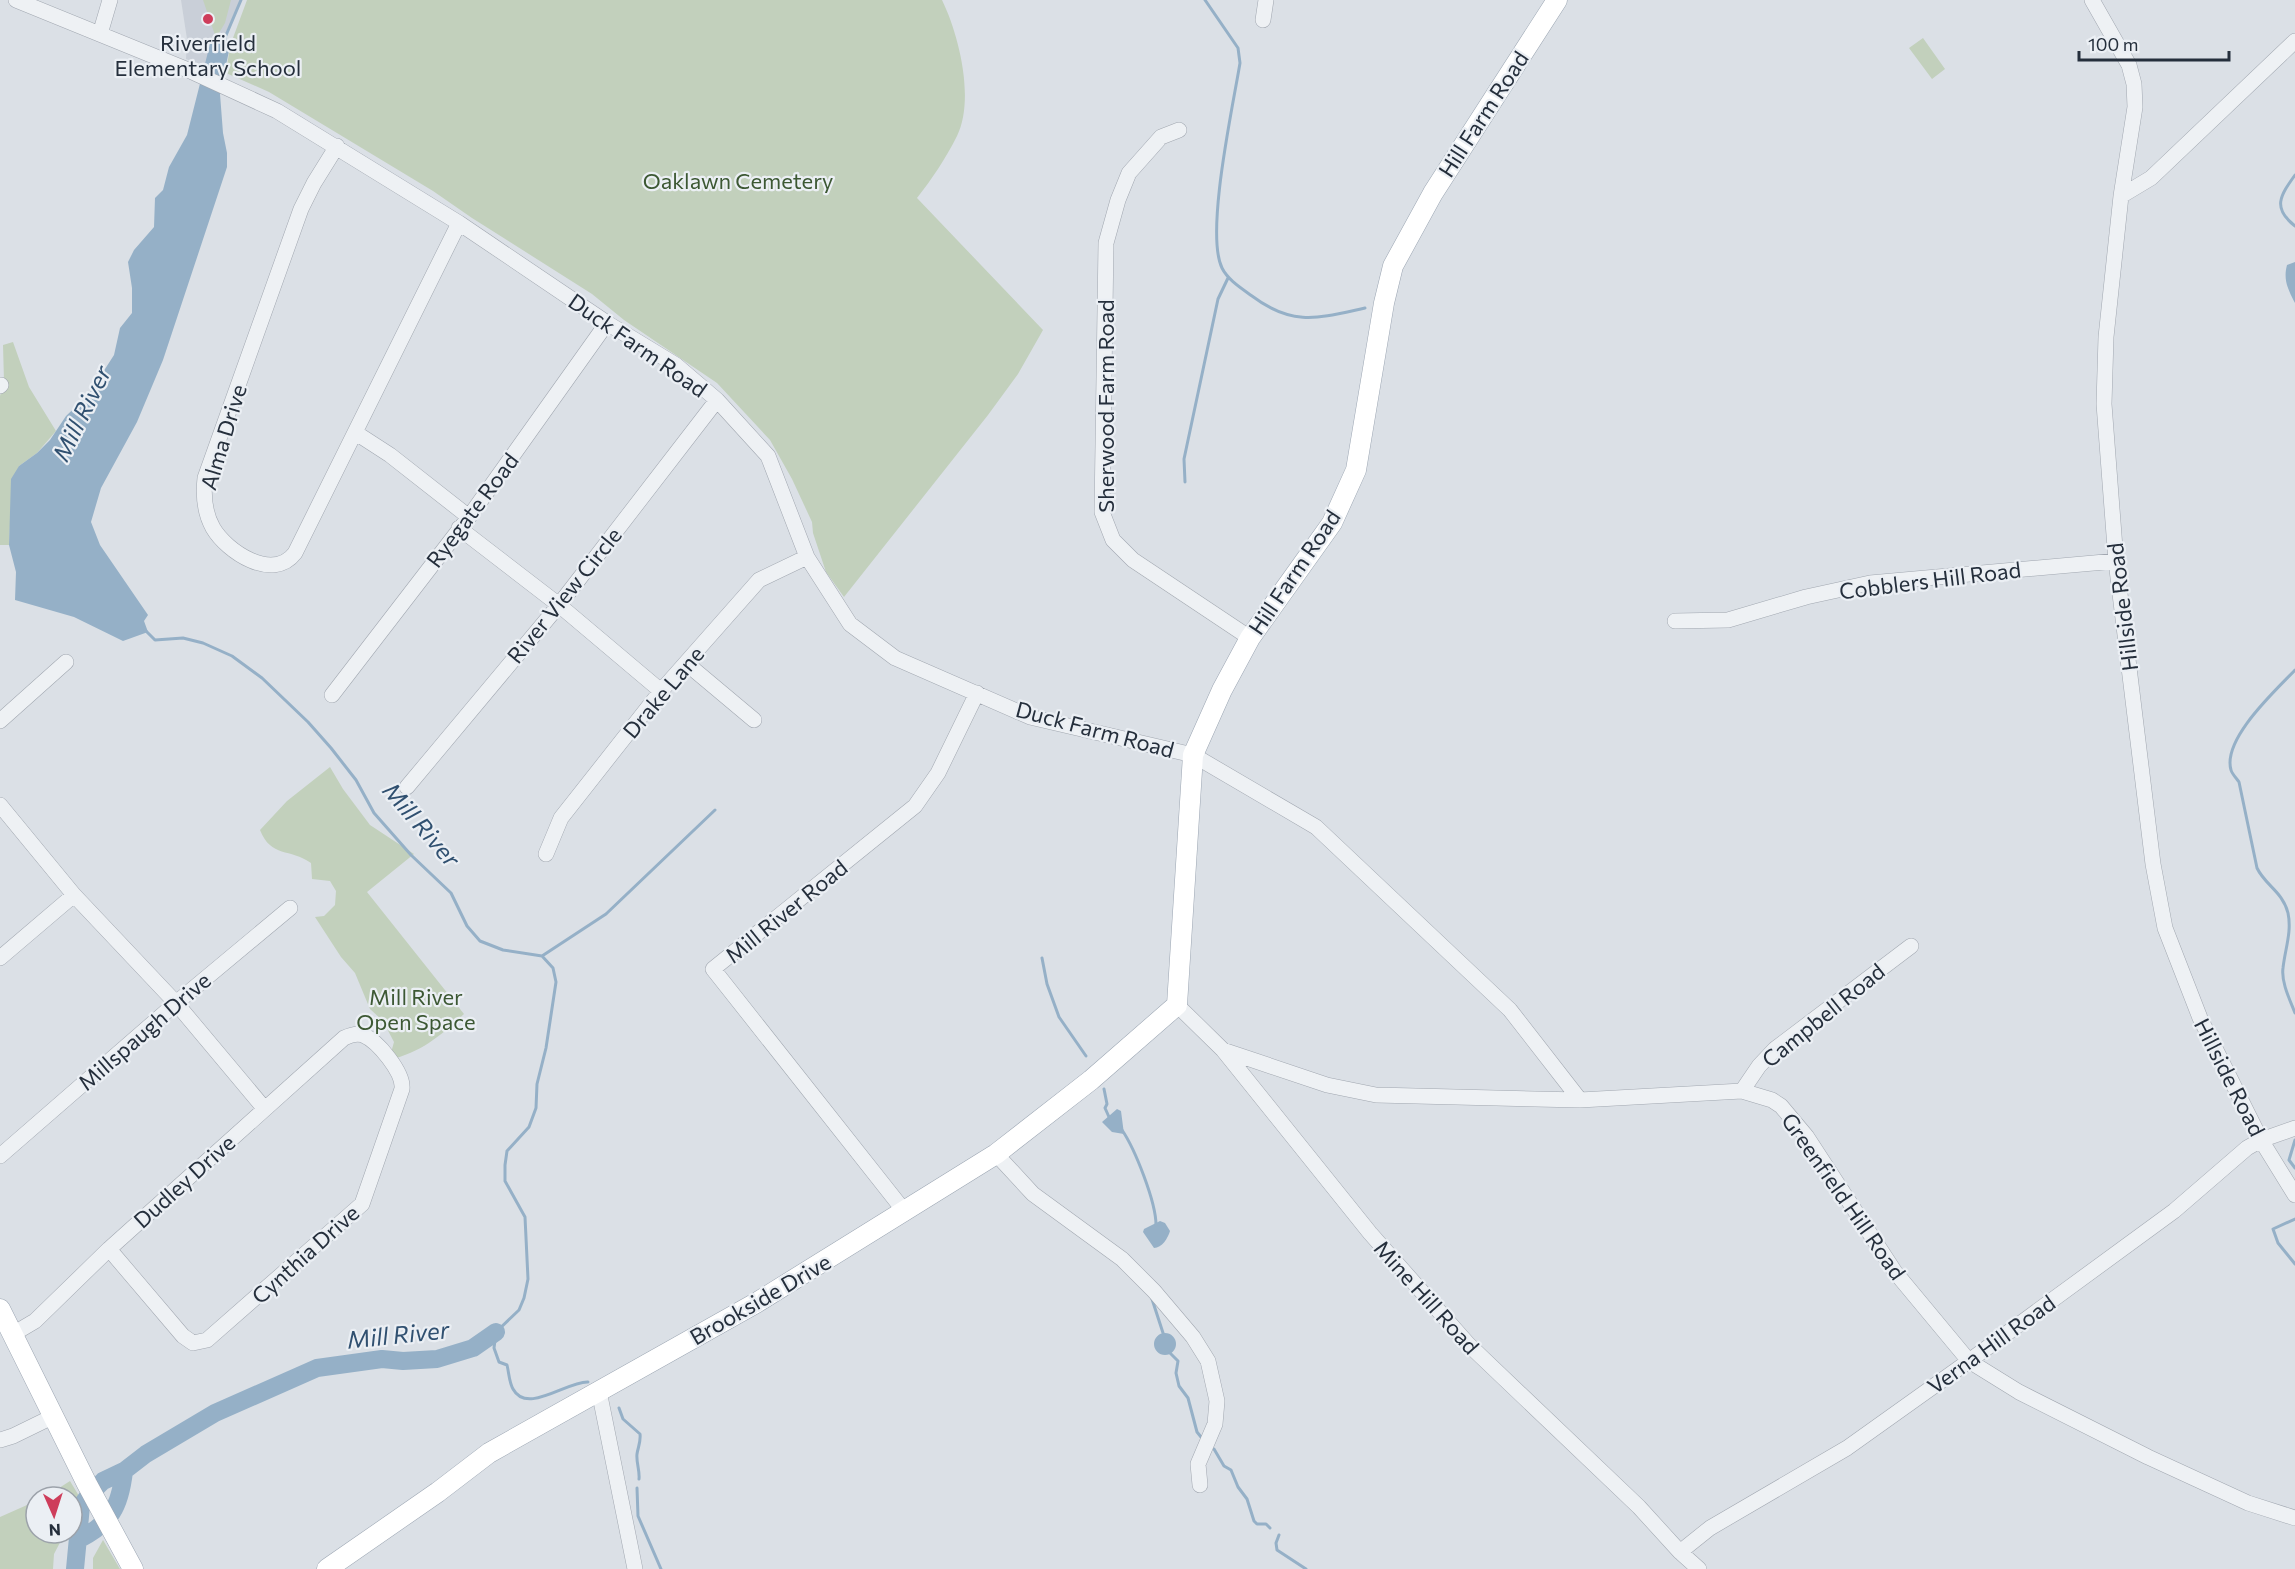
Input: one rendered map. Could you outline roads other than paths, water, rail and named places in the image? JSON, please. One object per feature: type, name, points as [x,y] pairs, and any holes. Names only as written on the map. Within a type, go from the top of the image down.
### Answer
[{"type":"main road","name":"Hill Farm Road","points":[[1177,1005],[1193,755],[1222,690],[1250,638],[1332,523],[1356,470],[1384,303],[1393,266],[1433,193],[1557,0]]},
{"type":"main road","name":"Brookside Drive","points":[[327,1569],[429,1499],[489,1453],[751,1306],[996,1154],[1091,1080],[1177,1005]]},
{"type":"main road","points":[[0,1309],[87,1484],[133,1569]]},
{"type":"street","name":"Duck Farm Road","points":[[16,0],[188,69],[277,111],[459,223],[607,323],[676,366],[717,400],[768,456],[807,557],[849,624],[895,658],[1030,717],[1193,755],[1316,827],[1510,1010],[1580,1100]]},
{"type":"street","points":[[100,34],[110,0]]},
{"type":"street","points":[[1263,20],[1266,0]]},
{"type":"street","name":"Hillside Road","points":[[2092,0],[2128,65],[2134,84],[2135,107],[2121,196],[2106,338],[2104,402],[2116,561],[2153,864],[2165,928],[2200,1018],[2261,1140],[2295,1195]]},
{"type":"street","points":[[2121,196],[2151,178],[2295,41]]},
{"type":"street","name":"Sherwood Farm Road","points":[[1179,130],[1161,137],[1129,173],[1118,200],[1106,243],[1102,512],[1113,540],[1133,560],[1250,638]]},
{"type":"street","name":"Alma Drive","points":[[337,146],[301,209],[205,478],[205,510],[215,531],[224,543],[237,552],[262,564],[275,566],[290,559],[295,553],[459,223]]},
{"type":"street","name":"Ryegate Road","points":[[332,695],[464,523],[607,323]]},
{"type":"street","name":"River View Circle","points":[[407,787],[559,605],[717,400]]},
{"type":"street","points":[[356,433],[390,455],[464,523],[661,692]]},
{"type":"street","name":"Drake Lane","points":[[546,854],[561,818],[686,663],[759,580],[807,557]]},
{"type":"street","name":"Cobblers Hill Road","points":[[1675,621],[1728,620],[1806,597],[1869,583],[2116,561]]},
{"type":"street","points":[[0,721],[66,662]]},
{"type":"street","points":[[686,663],[754,720]]},
{"type":"street","name":"Mill River Road","points":[[905,1212],[713,969],[915,806],[938,773],[977,693]]},
{"type":"street","points":[[0,806],[74,895],[176,1003],[264,1108]]},
{"type":"street","points":[[0,958],[74,895]]},
{"type":"street","name":"Millspaugh Drive","points":[[0,1156],[176,1003],[290,908]]},
{"type":"street","name":"Campbell Road","points":[[1742,1091],[1759,1066],[1775,1049],[1911,946]]},
{"type":"street","name":"Mine Hill Road","points":[[1177,1005],[1223,1050],[1371,1234],[1468,1344],[1639,1507],[1680,1552],[1699,1569]]},
{"type":"street","name":"Dudley Drive","points":[[13,1334],[35,1321],[110,1248],[339,1042],[349,1035],[358,1034]]},
{"type":"street","name":"Cynthia Drive","points":[[110,1248],[188,1340],[201,1343],[213,1336],[362,1204],[403,1083],[399,1072],[375,1042],[358,1034]]},
{"type":"street","name":"Greenfield Hill Road","points":[[1223,1050],[1327,1085],[1376,1095],[1580,1100],[1742,1091],[1772,1100],[1792,1118],[1807,1137],[1895,1272],[1969,1361],[2019,1392],[2148,1457],[2248,1503],[2295,1518]]},
{"type":"street","name":"Verna Hill Road","points":[[1680,1552],[1710,1528],[1847,1448],[2174,1211],[2247,1148],[2261,1140],[2295,1128]]},
{"type":"street","points":[[996,1154],[1033,1194],[1122,1259],[1154,1291],[1193,1336],[1208,1361],[1217,1401],[1215,1424],[1198,1464],[1200,1485]]},
{"type":"street","points":[[599,1391],[635,1569]]},
{"type":"street","points":[[0,1440],[54,1416]]},
{"type":"water","points":[[225,37],[230,46],[220,94],[227,167],[163,360],[137,422],[101,488],[91,522],[100,545],[148,615],[144,621],[148,632],[123,641],[74,617],[15,600],[16,572],[9,545],[11,479],[19,466],[50,440],[66,416],[89,394],[114,355],[120,328],[132,313],[132,288],[128,262],[134,250],[154,227],[155,198],[163,190],[169,167],[187,135],[210,44]]},
{"type":"water","points":[[2295,262],[2295,303],[2288,289],[2286,275],[2287,265]]},
{"type":"water","points":[[1117,1109],[1121,1111],[1124,1134],[1112,1132],[1102,1122]]},
{"type":"water","points":[[1160,1221],[1165,1223],[1170,1231],[1162,1244],[1154,1248],[1143,1232],[1144,1229]]},
{"type":"water","points":[[1165,1333],[1173,1336],[1176,1344],[1173,1352],[1165,1355],[1157,1352],[1154,1344],[1157,1336]]},
{"type":"waterway","name":"Mill River","points":[[224,40],[241,0]]},
{"type":"waterway","points":[[1205,0],[1238,48],[1240,63],[1218,199],[1218,251],[1222,268],[1231,280],[1252,296],[1267,306],[1294,316],[1320,317],[1365,308]]},
{"type":"waterway","points":[[2295,175],[2285,189],[2281,202],[2283,213],[2295,226]]},
{"type":"waterway","points":[[1185,482],[1184,459],[1218,299],[1228,278]]},
{"type":"waterway","name":"Mill River","points":[[145,630],[155,640],[183,638],[203,643],[232,656],[262,678],[308,722],[331,748],[356,780],[374,813],[411,855],[451,893],[467,926],[480,941],[503,950],[542,956],[553,968],[556,982],[546,1048],[537,1084],[536,1108],[529,1127],[507,1151],[505,1165],[505,1181],[525,1217],[528,1279],[519,1310],[496,1332],[494,1348],[499,1362],[507,1365],[513,1389],[519,1396],[528,1399],[537,1398],[588,1382]]},
{"type":"waterway","points":[[2295,670],[2252,716],[2242,730],[2230,758],[2231,770],[2239,782],[2257,868],[2278,894],[2288,913],[2289,934],[2283,979],[2295,1013]]},
{"type":"waterway","points":[[542,956],[606,914],[715,810]]},
{"type":"waterway","points":[[1042,958],[1047,984],[1059,1017],[1086,1056]]},
{"type":"waterway","points":[[1104,1089],[1107,1104],[1105,1108],[1109,1117]]},
{"type":"waterway","points":[[1122,1130],[1144,1176],[1153,1203],[1156,1225]]},
{"type":"waterway","points":[[2295,1140],[2289,1160],[2295,1168]]},
{"type":"waterway","points":[[2295,1219],[2273,1229],[2278,1243],[2295,1264]]},
{"type":"waterway","points":[[1151,1296],[1164,1336]]},
{"type":"waterway","name":"Mill River","points":[[75,1569],[81,1506],[89,1495],[103,1481],[124,1471],[146,1454],[215,1413],[317,1368],[382,1359],[403,1361],[437,1359],[473,1348],[496,1332]]},
{"type":"waterway","points":[[1170,1353],[1178,1361],[1176,1373],[1179,1386],[1188,1398],[1197,1432],[1201,1437]]},
{"type":"waterway","points":[[619,1408],[623,1419],[640,1434],[637,1451],[639,1479]]},
{"type":"waterway","points":[[1214,1449],[1224,1466],[1231,1470],[1238,1487],[1247,1499],[1254,1521],[1257,1524],[1266,1524],[1270,1528]]},
{"type":"waterway","name":"Mill River","points":[[84,1537],[99,1527],[112,1513],[120,1495],[124,1471]]},
{"type":"waterway","points":[[637,1488],[638,1516],[661,1569]]},
{"type":"waterway","points":[[1279,1535],[1276,1543],[1277,1550],[1306,1569]]},
{"type":"place","name":"Riverfield Elementary School","points":[[208,19]]},
{"type":"park label","name":"Oaklawn Cemetery","points":[[738,180]]},
{"type":"park label","name":"Mill River Open Space","points":[[416,1008]]}]
